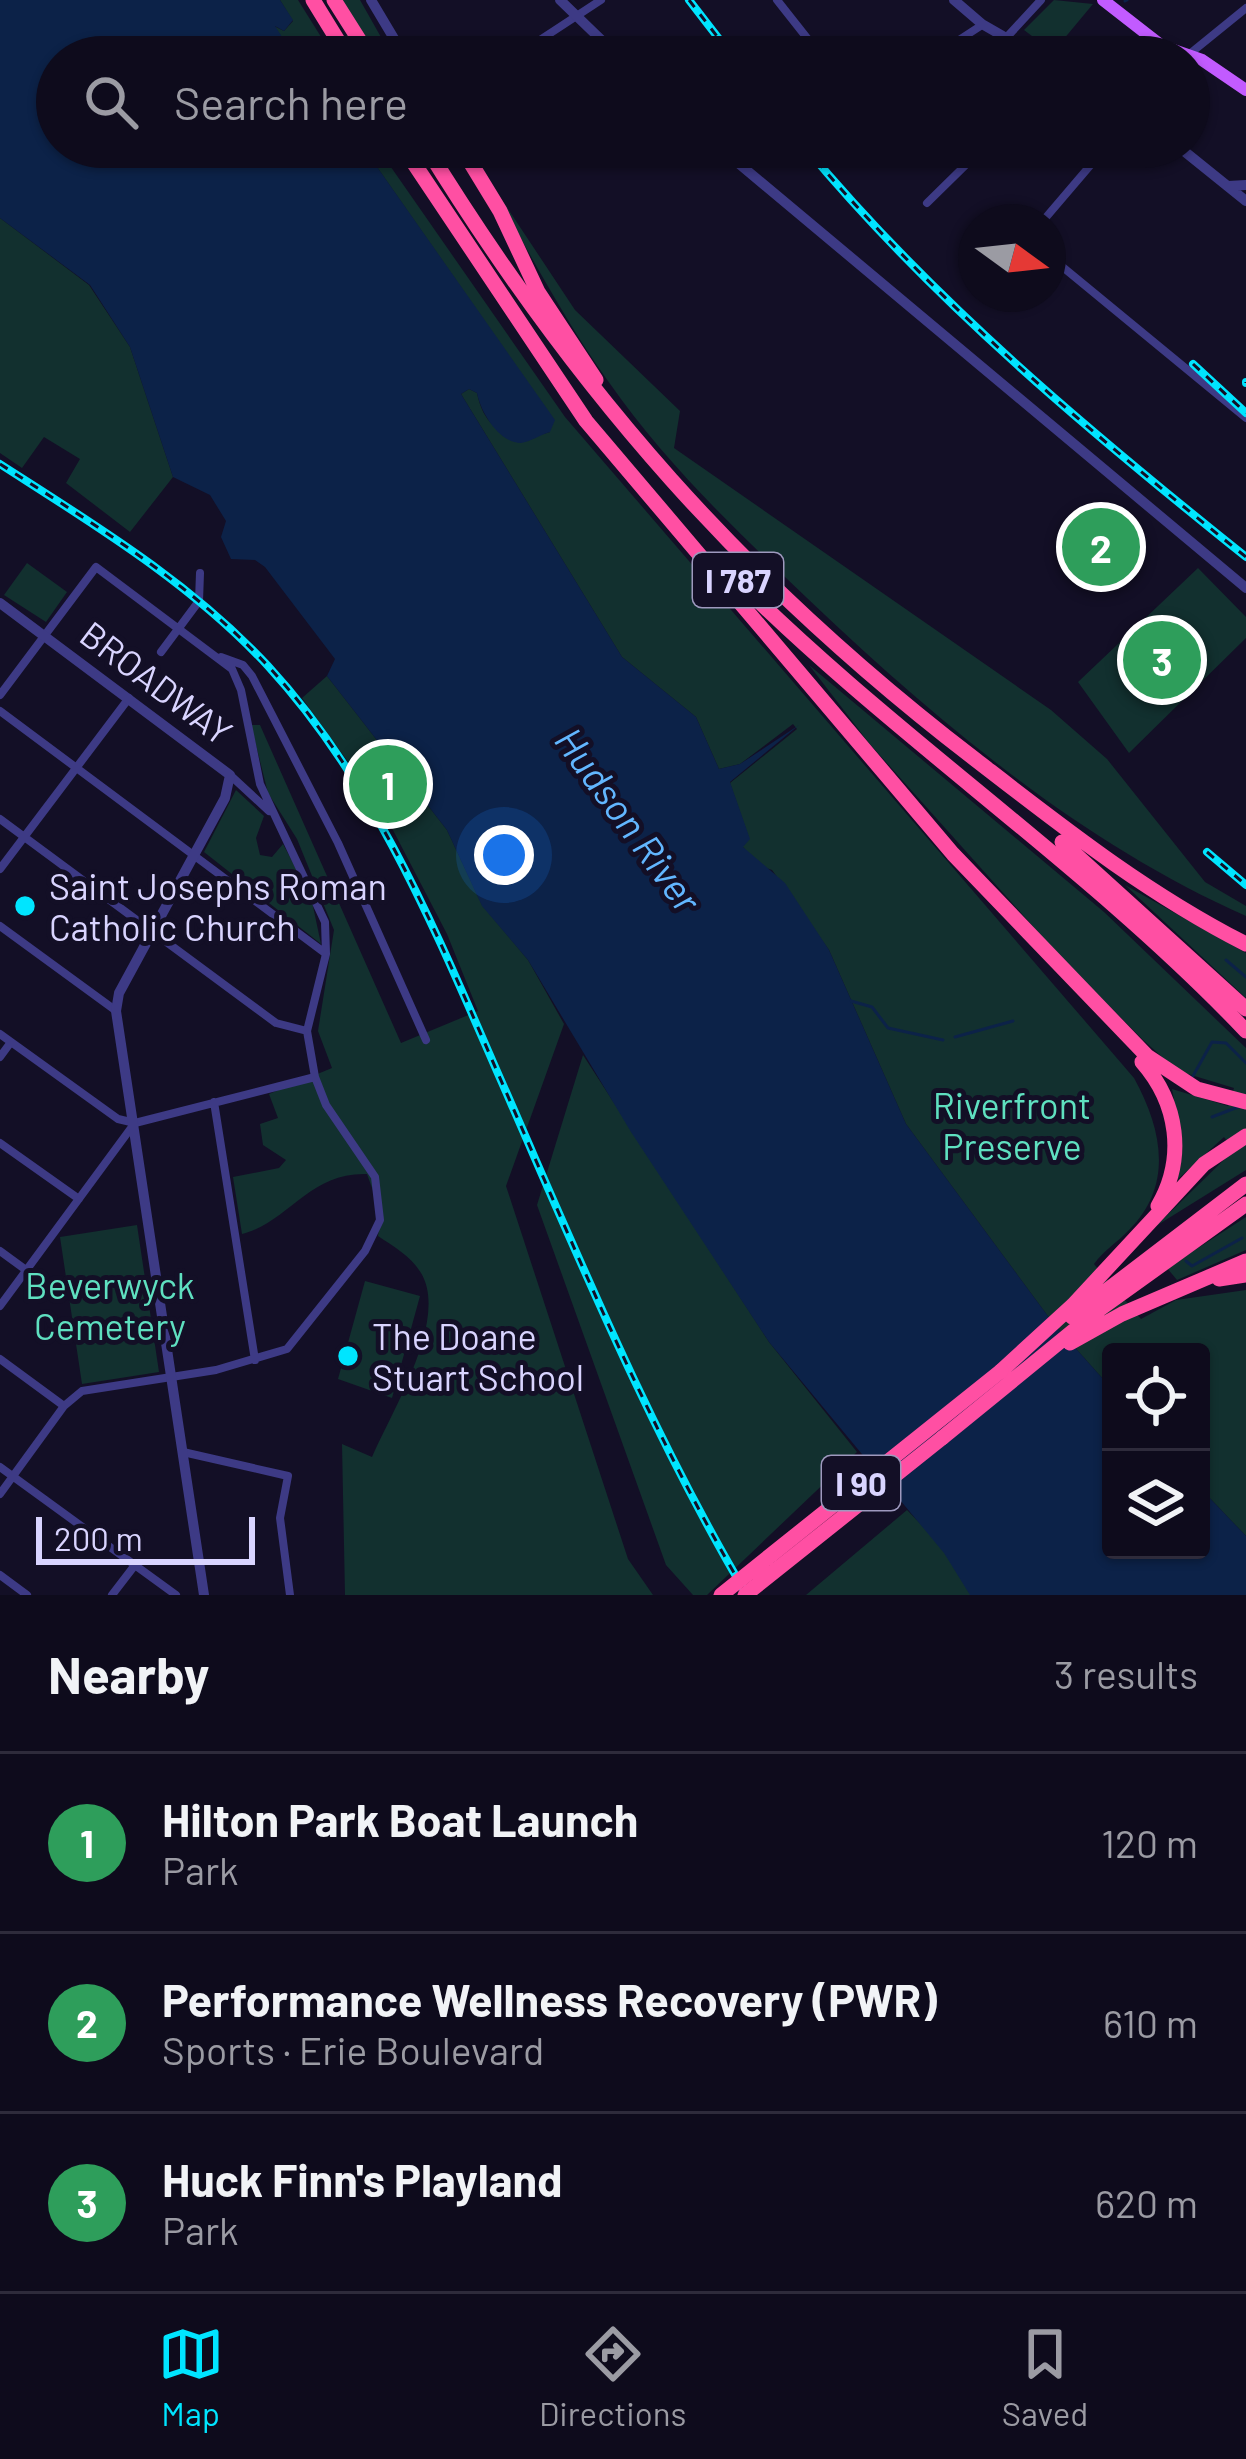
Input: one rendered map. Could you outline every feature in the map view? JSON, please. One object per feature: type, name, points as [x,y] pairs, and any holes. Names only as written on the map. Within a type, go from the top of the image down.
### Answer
[{"type":"highway","points":[[314,0],[335,36]]},
{"type":"highway","points":[[334,0],[357,36]]},
{"type":"highway","name":"I 787","points":[[418,168],[554,375],[672,512],[776,617],[1155,943],[1246,1031]]},
{"type":"highway","name":"I 787","points":[[439,168],[521,296],[625,429],[774,589],[1176,941],[1246,1009]]},
{"type":"highway","points":[[474,168],[538,292],[625,429]]},
{"type":"highway","points":[[554,375],[597,435],[789,655],[926,823],[1082,991],[1157,1065],[1204,1091],[1246,1102]]},
{"type":"highway","points":[[929,725],[1086,849],[1165,899],[1246,940]]},
{"type":"highway","points":[[1082,991],[1156,1079],[1172,1115],[1172,1177],[1138,1234]]},
{"type":"highway","points":[[1001,1371],[1226,1146],[1246,1136]]},
{"type":"highway","name":"I 90","points":[[745,1595],[1246,1184]]},
{"type":"highway","name":"I 90","points":[[721,1595],[1001,1371],[1158,1257],[1246,1204]]},
{"type":"highway","points":[[942,1438],[1082,1336],[1246,1261]]},
{"type":"highway","points":[[1181,1288],[1246,1275]]},
{"type":"main road","points":[[1103,0],[1149,36]]},
{"type":"main road","points":[[1210,69],[1246,90]]},
{"type":"street","points":[[371,0],[392,36]]},
{"type":"street","points":[[560,0],[598,36]]},
{"type":"street","points":[[546,36],[601,0]]},
{"type":"street","points":[[777,0],[806,36]]},
{"type":"street","points":[[955,0],[1003,36]]},
{"type":"street","points":[[1008,36],[1041,0]]},
{"type":"street","points":[[1210,37],[1246,8]]},
{"type":"street","points":[[964,36],[982,24]]},
{"type":"street","points":[[744,168],[1246,588]]},
{"type":"street","points":[[927,203],[963,168]]},
{"type":"street","points":[[1057,204],[1088,168]]},
{"type":"street","points":[[1205,168],[1246,201]]},
{"type":"street","points":[[1228,186],[1246,185]]},
{"type":"street","points":[[1066,270],[1246,418]]},
{"type":"street","points":[[0,695],[96,567],[220,657],[239,680],[250,750],[272,815],[322,908],[326,954],[307,1030],[315,1077],[326,1105],[375,1178],[380,1220],[365,1251],[296,1342],[255,1360],[82,1391],[64,1406],[0,1494]]},
{"type":"street","points":[[161,652],[200,601],[200,573]]},
{"type":"street","name":"BROADWAY","points":[[0,603],[130,697],[230,775],[272,815]]},
{"type":"street","points":[[220,657],[234,659],[252,676],[338,843],[426,1040]]},
{"type":"street","points":[[0,869],[130,697]]},
{"type":"street","points":[[0,711],[326,954]]},
{"type":"street","points":[[204,1595],[116,1011],[119,993],[225,798],[230,775]]},
{"type":"street","points":[[0,819],[276,1023],[307,1030]]},
{"type":"street","points":[[0,926],[116,1011]]},
{"type":"street","points":[[0,1034],[118,1119],[135,1123],[315,1077]]},
{"type":"street","points":[[0,1057],[11,1042]]},
{"type":"street","points":[[214,1102],[255,1360]]},
{"type":"street","points":[[0,1306],[135,1123]]},
{"type":"street","points":[[0,1143],[79,1199]]},
{"type":"street","points":[[0,1251],[26,1270]]},
{"type":"street","points":[[0,1359],[64,1406]]},
{"type":"street","points":[[183,1452],[288,1476],[280,1518],[290,1595]]},
{"type":"street","points":[[0,1467],[176,1595]]},
{"type":"street","points":[[112,1595],[135,1565]]},
{"type":"street","points":[[0,1575],[27,1595]]},
{"type":"green space","points":[[280,0],[298,0],[320,36],[281,36],[274,26],[284,31],[293,21]]},
{"type":"green space","points":[[338,0],[360,0],[380,36],[346,36],[356,29]]},
{"type":"green space","points":[[1054,0],[1093,4],[1066,36],[1032,36],[1024,30]]},
{"type":"green space","name":"Riverfront Preserve","points":[[378,168],[392,168],[565,417],[1134,1078],[1157,1137],[1158,1176],[1143,1213],[1094,1264],[1141,1319],[1176,1300],[1246,1290],[1246,1536],[1210,1498],[1210,1343],[1102,1343],[1102,1378],[1053,1323],[906,1124],[829,950],[772,870],[758,865],[742,846],[749,838],[730,783],[797,729],[793,724],[740,764],[719,769],[696,717],[622,657],[461,394],[469,389],[477,393],[487,418],[503,432],[525,437],[550,432],[546,409]]},
{"type":"green space","points":[[479,168],[575,310],[680,411],[674,448],[1051,710],[1107,759],[1205,882],[1246,906],[1246,916],[1119,849],[1059,809],[890,675],[738,531],[670,459],[570,324]]},
{"type":"green space","points":[[0,218],[89,285],[130,347],[173,477],[130,532],[66,483],[80,459],[44,437],[22,468],[0,453]]},
{"type":"green space","points":[[27,563],[67,592],[46,622],[4,595]]},
{"type":"green space","points":[[1198,568],[1246,617],[1246,638],[1129,753],[1078,682]]},
{"type":"green space","points":[[809,665],[1104,912],[1246,1048],[1246,1170],[1156,1226],[1234,1150],[1224,1137],[1177,1180],[1182,1140],[1172,1089],[1228,1106],[1234,1088],[1178,1071],[1143,1040],[1056,952],[869,743]]},
{"type":"green space","points":[[327,676],[447,830],[482,905],[528,960],[564,1024],[506,1186],[628,1559],[653,1595],[345,1595],[342,1444],[372,1457],[423,1339],[428,1292],[412,1262],[378,1236],[381,1213],[367,1174],[330,1181],[242,1234],[233,1177],[279,1168],[286,1160],[263,1145],[260,1124],[278,1118],[269,1094],[332,1068],[318,1031],[334,930],[297,839],[268,793],[251,725],[260,725],[401,1043],[478,1011],[447,934],[382,809],[302,698]]},
{"type":"green space","points":[[236,790],[264,816],[256,838],[260,855],[272,857],[283,844],[311,897],[321,944],[204,852]]},
{"type":"green space","points":[[1125,885],[1246,953],[1246,998]]},
{"type":"green space","points":[[583,1055],[769,1342],[857,1452],[707,1595],[693,1595],[666,1565],[537,1205]]},
{"type":"green space","points":[[1246,1217],[1246,1250],[1177,1280],[1167,1268]]},
{"type":"green space","name":"Beverwyck Cemetery","points":[[137,1225],[159,1372],[82,1384],[60,1237]]},
{"type":"green space","points":[[365,1281],[420,1296],[392,1398],[338,1379]]},
{"type":"green space","points":[[907,1510],[990,1595],[806,1595]]},
{"type":"water","name":"Hudson River","points":[[0,0],[280,0],[293,20],[284,31],[275,26],[281,36],[36,36],[36,168],[378,168],[555,420],[550,432],[513,442],[491,424],[477,393],[469,389],[461,394],[622,657],[696,717],[719,769],[740,764],[799,725],[730,782],[750,839],[743,847],[785,883],[829,950],[906,1124],[1053,1323],[1102,1378],[1102,1559],[1210,1559],[1210,1498],[1246,1536],[1246,1595],[970,1595],[944,1553],[769,1342],[631,1132],[528,960],[482,906],[447,830],[327,676],[335,659],[265,567],[255,560],[231,559],[221,537],[226,521],[210,495],[173,477],[130,347],[90,285],[0,218]]},
{"type":"waterway","points":[[1226,960],[1246,977]]},
{"type":"waterway","points":[[851,1001],[872,1007],[888,1028],[943,1040]]},
{"type":"waterway","points":[[955,1037],[1013,1021]]},
{"type":"waterway","points":[[1193,1076],[1212,1042],[1226,1043],[1246,1063]]},
{"type":"waterway","points":[[1212,1117],[1238,1107]]},
{"type":"waterway","points":[[1186,1261],[1192,1266],[1242,1238]]},
{"type":"railway","points":[[689,0],[717,36]]},
{"type":"railway","points":[[823,168],[906,258],[1015,363],[1246,557]]},
{"type":"railway","points":[[1193,364],[1246,413]]},
{"type":"railway","points":[[0,464],[141,557],[207,608],[268,666],[340,758],[425,909],[645,1402],[747,1595]]},
{"type":"railway","points":[[1207,852],[1246,885]]},
{"type":"place","name":"Performance Wellness Recovery (PWR)","points":[[1101,547]]},
{"type":"place","name":"Huck Finn's Playland","points":[[1162,660]]},
{"type":"place","name":"Hilton Park Boat Launch","points":[[388,784]]},
{"type":"place","name":"Saint Josephs Roman Catholic Church","points":[[25,906]]},
{"type":"place","name":"The Doane Stuart School","points":[[348,1356]]}]
